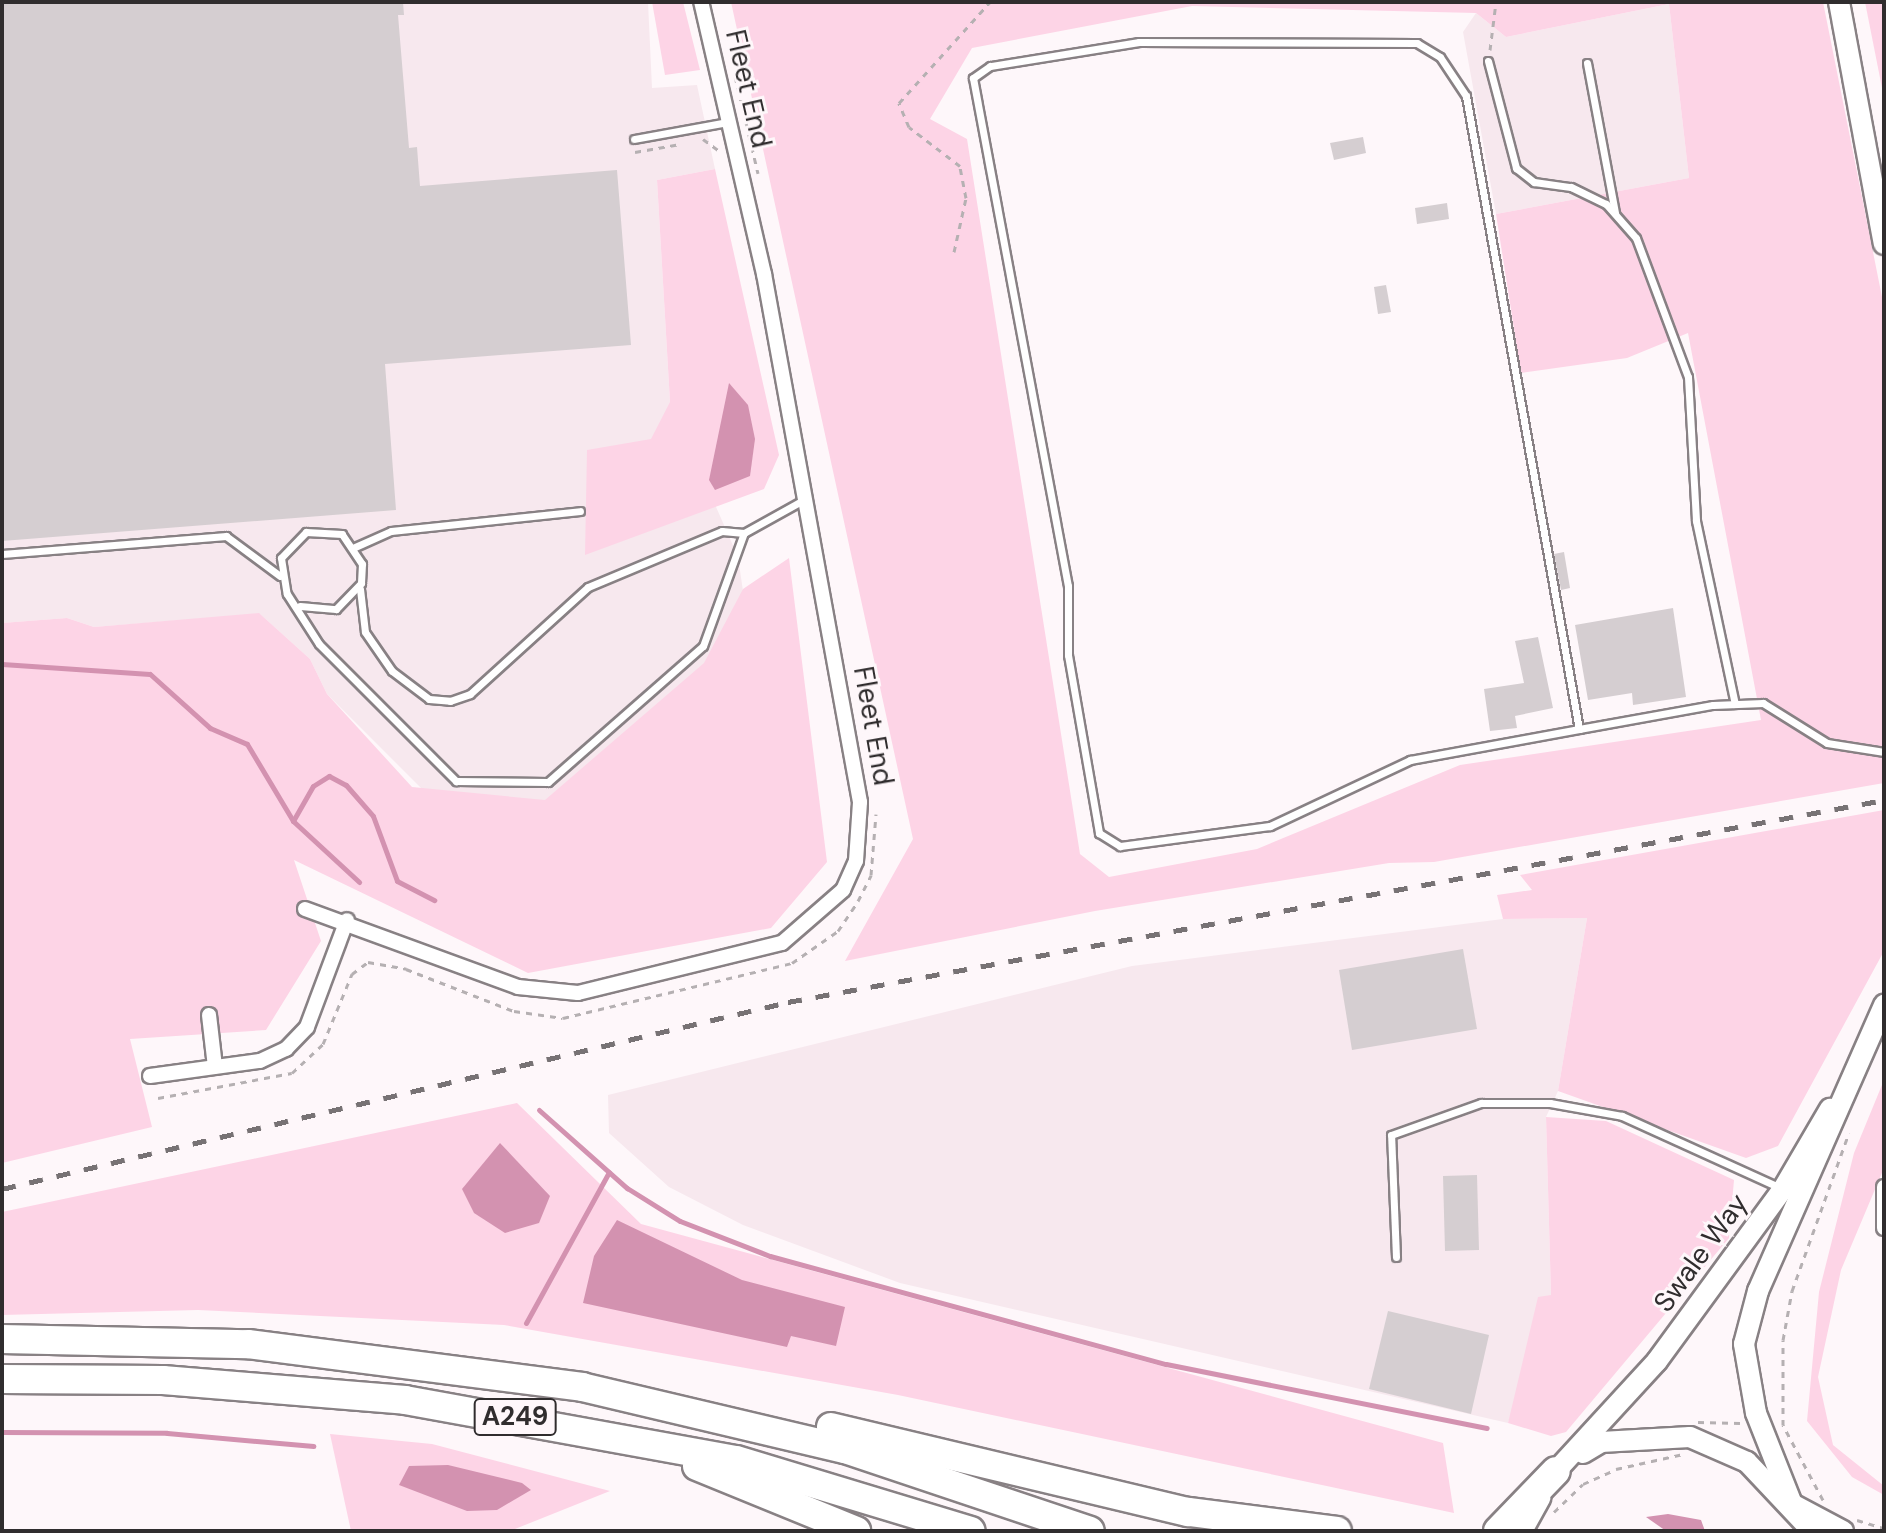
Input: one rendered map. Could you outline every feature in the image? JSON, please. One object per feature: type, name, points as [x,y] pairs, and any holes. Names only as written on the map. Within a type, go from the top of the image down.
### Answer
[{"type":"highway","name":"A249","points":[[2,1339],[248,1344],[582,1387],[845,1449],[1090,1531]]},
{"type":"highway","name":"A249","points":[[2,1379],[315,1390],[592,1430],[736,1460],[971,1531]]},
{"type":"highway","name":"A249","points":[[582,1387],[638,1387],[1029,1469],[1189,1512],[1337,1531]]},
{"type":"highway","name":"A249","points":[[592,1430],[856,1531]]},
{"type":"highway","points":[[1498,1531],[1556,1471]]},
{"type":"main road","points":[[1839,2],[1884,244]]},
{"type":"main road","name":"Swale Way","points":[[1792,1504],[1760,1425],[1744,1344],[1758,1291],[1804,1196],[1884,1005]]},
{"type":"main road","name":"Swale Way","points":[[1556,1471],[1657,1361],[1783,1189],[1866,1048]]},
{"type":"main road","points":[[1522,1531],[1556,1471],[1601,1442],[1690,1437],[1747,1462],[1792,1504],[1812,1531]]},
{"type":"main road","points":[[1792,1504],[1844,1524]]},
{"type":"street","name":"Fleet End","points":[[305,909],[347,920],[518,987],[578,993],[782,943],[824,913],[856,861],[860,802],[805,499],[736,154],[701,2]]},
{"type":"street","points":[[150,1076],[260,1061],[297,1039],[347,920]]},
{"type":"street","points":[[209,1015],[215,1067]]},
{"type":"street","points":[[1884,1187],[1884,1228]]},
{"type":"lane","points":[[1579,729],[1466,96],[1440,57],[1417,43],[1139,42],[990,66],[973,78],[1068,586],[1068,655],[1099,833],[1120,846],[1270,826],[1410,760],[1735,704],[1763,703],[1827,743],[1884,752]]},
{"type":"lane","points":[[1488,61],[1516,168],[1534,182],[1571,187],[1616,215],[1636,238],[1688,377],[1696,521],[1735,704]]},
{"type":"lane","points":[[1587,63],[1616,215]]},
{"type":"lane","points":[[634,139],[728,122]]},
{"type":"lane","points":[[280,576],[281,558],[306,532],[342,534],[355,547],[365,632],[392,671],[429,699],[450,701],[470,694],[588,587],[722,531],[744,533],[805,499]]},
{"type":"lane","points":[[355,547],[391,531],[580,511]]},
{"type":"lane","points":[[2,554],[226,536],[280,576],[300,606],[319,644],[456,781],[548,782],[703,646],[744,533]]},
{"type":"lane","points":[[300,606],[336,609],[361,583]]},
{"type":"lane","points":[[1396,1257],[1391,1135],[1481,1103],[1550,1103],[1622,1116],[1804,1196]]},
{"type":"path","points":[[954,252],[966,198],[960,166],[909,127],[899,103],[990,2]]},
{"type":"path","points":[[1488,61],[1496,2]]},
{"type":"path","points":[[733,64],[759,179]]},
{"type":"path","points":[[635,152],[704,139],[713,141],[721,159],[754,150]]},
{"type":"path","points":[[158,1098],[292,1073],[323,1044],[352,974],[368,962],[406,969],[514,1011],[563,1018],[792,963],[838,931],[858,901],[876,847],[875,809]]},
{"type":"path","points":[[1834,1508],[1809,1481],[1783,1425],[1783,1340],[1792,1291],[1853,1124]]},
{"type":"path","points":[[1546,1520],[1583,1484],[1616,1469],[1681,1459],[1700,1418],[1783,1425]]},
{"type":"path","points":[[1844,1524],[1884,1528]]},
{"type":"shaded area","points":[[2,2],[648,2],[652,88],[697,85],[715,169],[657,180],[670,402],[738,557],[767,754],[804,851],[436,803],[327,694],[310,659],[260,614],[94,627],[67,618],[2,623]]},
{"type":"shaded area","points":[[652,2],[683,2],[700,70],[665,75]]},
{"type":"shaded area","points":[[731,2],[1823,2],[1884,307],[1884,783],[1434,862],[1389,863],[1095,911],[845,961],[913,839]],"holes":[[[1669,4],[1689,178],[1496,214],[1521,373],[1627,358],[1688,333],[1761,720],[1460,765],[1257,849],[1109,877],[1080,854],[967,139],[930,119],[972,48],[1192,6],[1476,13],[1506,37]]]},
{"type":"shaded area","points":[[1865,2],[1884,2],[1884,98]]},
{"type":"shaded area","points":[[1669,4],[1689,178],[1496,214],[1463,32],[1476,13],[1506,37]]},
{"type":"shaded area","points":[[715,169],[779,455],[764,489],[585,555],[587,450],[651,439],[670,402],[657,180]]},
{"type":"shaded area","points":[[729,383],[748,405],[755,439],[750,476],[715,490],[709,480]]},
{"type":"shaded area","points":[[789,558],[827,862],[771,928],[528,973],[294,860],[321,941],[266,1030],[130,1039],[152,1127],[2,1163],[2,623],[67,618],[94,627],[259,613],[310,659],[327,694],[412,787],[545,800],[704,663],[743,589]]},
{"type":"shaded area","points":[[1884,810],[1884,951],[1778,1146],[1746,1158],[1558,1091],[1587,918],[1503,919],[1497,895],[1532,890],[1520,875]]},
{"type":"shaded area","points":[[1587,918],[1558,1091],[1546,1117],[1551,1296],[1508,1423],[900,1283],[743,1225],[669,1187],[609,1133],[608,1095],[1132,966],[1503,919]]},
{"type":"shaded area","points":[[1884,1080],[1884,1168],[1841,1270],[1818,1377],[1833,1445],[1884,1486],[1884,1495],[1852,1477],[1807,1421],[1819,1292],[1854,1153]]},
{"type":"shaded area","points":[[517,1103],[641,1224],[1443,1443],[1454,1513],[898,1395],[504,1325],[198,1310],[2,1315],[2,1212]]},
{"type":"shaded area","points":[[1546,1117],[1606,1121],[1734,1180],[1729,1238],[1566,1432],[1551,1436],[1508,1423],[1538,1297],[1551,1295]]},
{"type":"shaded area","points":[[500,1143],[550,1196],[539,1223],[505,1233],[474,1213],[462,1189]]},
{"type":"shaded area","points":[[617,1220],[742,1280],[845,1307],[836,1346],[791,1336],[787,1347],[583,1303],[594,1256]]},
{"type":"shaded area","points":[[330,1434],[432,1444],[610,1491],[510,1531],[351,1531]]},
{"type":"shaded area","points":[[448,1465],[522,1483],[531,1490],[497,1510],[467,1511],[399,1485],[409,1466]]},
{"type":"shaded area","points":[[1668,1514],[1701,1520],[1705,1531],[1666,1531],[1646,1517]]},
{"type":"building","points":[[2,2],[403,2],[404,15],[398,15],[409,148],[417,147],[420,186],[617,170],[631,345],[385,364],[396,510],[2,541]]},
{"type":"building","points":[[1363,137],[1366,153],[1334,160],[1330,143]]},
{"type":"building","points":[[1447,203],[1449,219],[1417,224],[1415,208]]},
{"type":"building","points":[[1386,285],[1391,312],[1378,314],[1374,287]]},
{"type":"building","points":[[1564,552],[1570,588],[1561,590],[1554,554]]},
{"type":"building","points":[[1673,608],[1686,697],[1633,705],[1632,693],[1588,700],[1575,625]]},
{"type":"building","points":[[1538,637],[1553,708],[1515,716],[1517,728],[1490,731],[1484,689],[1524,683],[1515,641]]},
{"type":"building","points":[[1463,949],[1477,1029],[1352,1050],[1339,970]]},
{"type":"building","points":[[1477,1175],[1479,1250],[1445,1251],[1443,1176]]},
{"type":"building","points":[[1388,1311],[1489,1335],[1471,1414],[1369,1389]]},
{"type":"waterway","points":[[2,664],[150,674],[210,728],[247,744],[293,821],[359,882]]},
{"type":"waterway","points":[[293,821],[313,786],[329,776],[346,785],[373,816],[397,881],[434,900]]},
{"type":"waterway","points":[[539,1110],[627,1188],[680,1221],[770,1256],[1166,1364],[1487,1428]]},
{"type":"waterway","points":[[526,1323],[609,1172]]},
{"type":"waterway","points":[[2,1432],[167,1433],[313,1446]]},
{"type":"railway","points":[[2,1189],[788,1002],[1884,800]]}]
